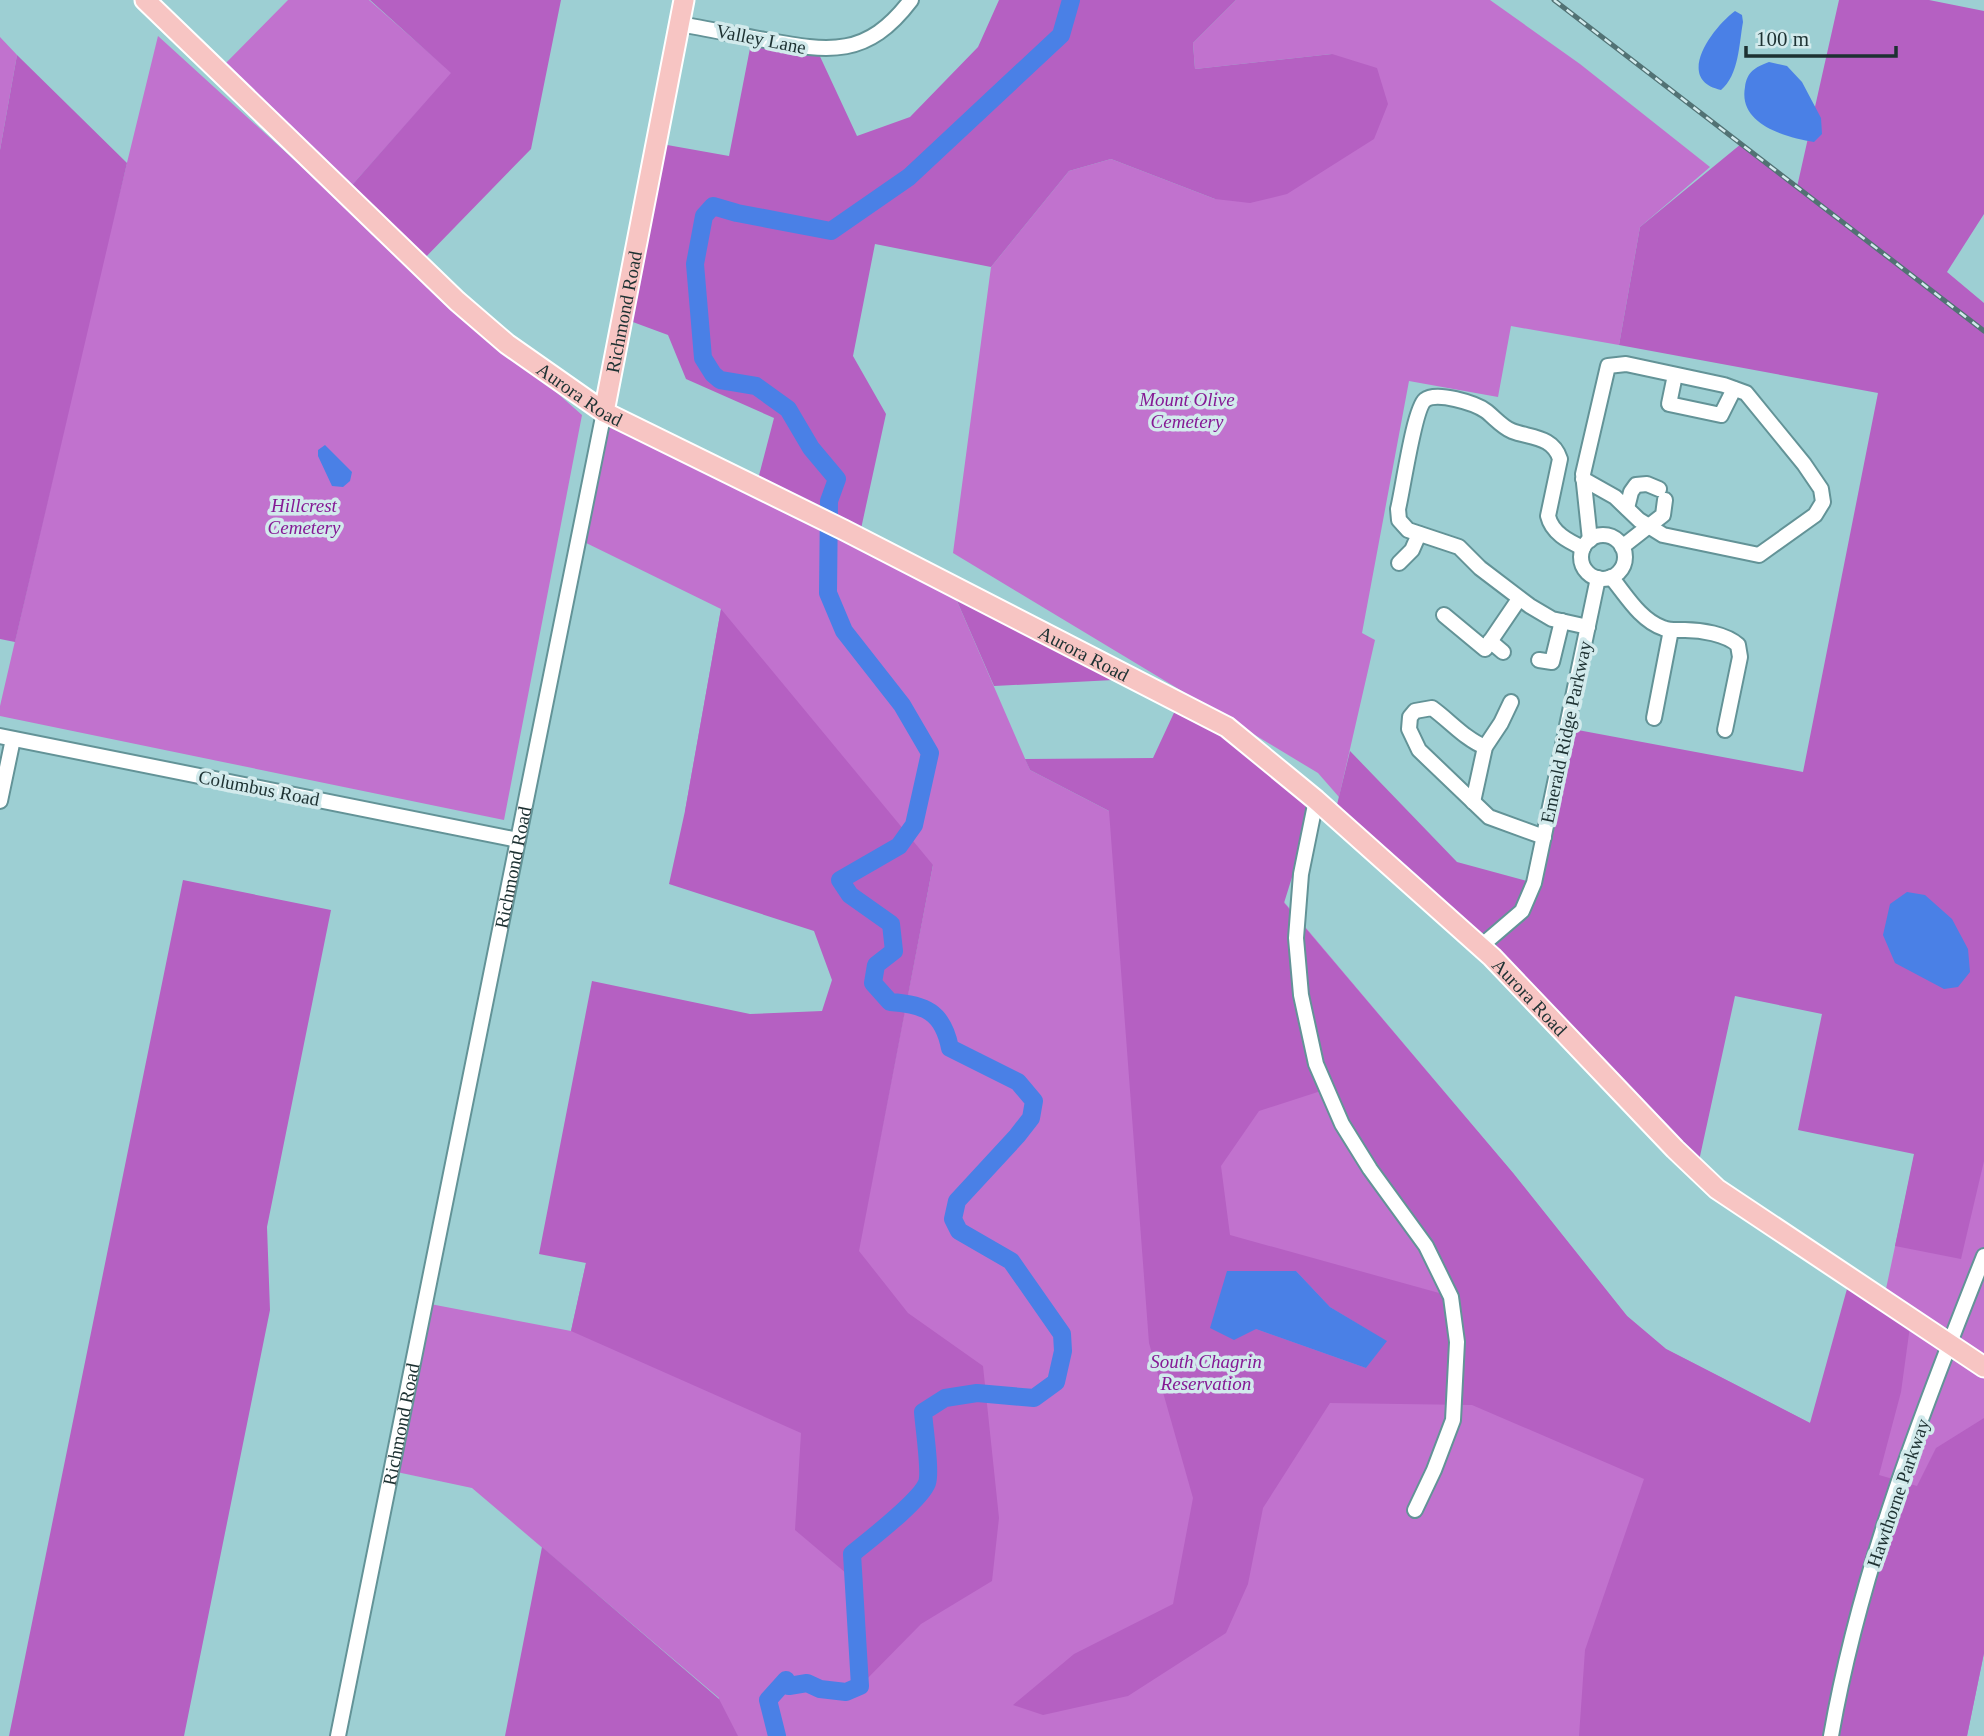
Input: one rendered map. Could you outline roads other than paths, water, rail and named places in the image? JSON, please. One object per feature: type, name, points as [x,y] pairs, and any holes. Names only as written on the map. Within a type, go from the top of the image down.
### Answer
[{"type":"main road","name":"Aurora Road","points":[[145,0],[457,301],[507,344],[604,412],[813,514],[1227,727],[1316,800],[1480,947],[1717,1189],[1984,1367]]},
{"type":"main road","name":"Richmond Road","points":[[604,412],[684,0]]},
{"type":"street","name":"Valley Lane","points":[[679,24],[817,50],[845,47],[870,38],[897,18],[911,0]]},
{"type":"street","points":[[1583,479],[1615,497],[1664,536],[1759,555],[1815,515],[1824,502],[1821,489],[1768,417],[1746,393],[1626,364],[1608,366],[1583,479],[1586,544],[1581,555],[1584,567],[1592,576],[1605,578],[1653,624],[1671,631],[1686,630],[1725,637],[1738,645],[1740,657],[1725,730]]},
{"type":"street","points":[[1675,374],[1669,404],[1721,415],[1734,389]]},
{"type":"street","points":[[1399,563],[1412,550],[1419,534],[1404,526],[1399,520],[1398,509],[1417,414],[1421,405],[1433,396],[1469,403],[1484,410],[1510,430],[1545,440],[1552,445],[1560,459],[1548,516],[1550,524],[1559,534],[1586,544]]},
{"type":"street","name":"Richmond Road","points":[[338,1736],[604,412]]},
{"type":"street","points":[[1622,547],[1663,515],[1662,494],[1647,484],[1636,485],[1631,492],[1627,509]]},
{"type":"street","name":"Emerald Ridge Parkway","points":[[1419,534],[1459,547],[1480,568],[1552,619],[1588,627]]},
{"type":"street","points":[[1586,544],[1595,537],[1607,536],[1622,547],[1623,565],[1605,578]]},
{"type":"street","name":"Emerald Ridge Parkway","points":[[1480,947],[1522,911],[1534,883],[1588,627],[1605,578]]},
{"type":"street","points":[[1444,615],[1485,649],[1520,598]]},
{"type":"street","points":[[1539,660],[1552,662],[1562,621]]},
{"type":"street","points":[[1654,718],[1671,631]]},
{"type":"street","points":[[1490,641],[1503,652]]},
{"type":"street","points":[[1474,802],[1485,747],[1511,702]]},
{"type":"street","name":"Emerald Ridge Parkway","points":[[1485,747],[1469,739],[1432,708],[1415,711],[1410,718],[1410,733],[1419,750],[1489,817],[1544,837]]},
{"type":"street","points":[[0,801],[6,738]]},
{"type":"street","name":"Columbus Road","points":[[6,738],[518,840]]},
{"type":"street","points":[[1316,800],[1301,874],[1296,939],[1301,995],[1316,1064],[1349,1136],[1370,1170],[1426,1246],[1451,1297],[1457,1342],[1453,1420],[1415,1510]]},
{"type":"street","name":"Hawthorne Parkway","points":[[1831,1736],[1860,1611],[1893,1495],[1984,1256]]},
{"type":"water","points":[[1735,11],[1742,15],[1743,22],[1739,49],[1735,68],[1721,90],[1707,84],[1700,76],[1699,65],[1702,53],[1716,29]]},
{"type":"water","points":[[1769,62],[1787,66],[1802,82],[1821,118],[1822,134],[1814,142],[1790,137],[1766,127],[1749,111],[1745,100],[1748,77],[1756,68]]},
{"type":"water","points":[[325,445],[352,472],[350,481],[343,487],[332,486],[318,456],[318,450]]},
{"type":"water","points":[[1907,892],[1925,895],[1952,919],[1968,949],[1970,972],[1958,987],[1944,989],[1895,963],[1883,935],[1890,904]]},
{"type":"water","points":[[1227,1271],[1296,1271],[1330,1307],[1387,1341],[1366,1368],[1256,1329],[1234,1340],[1210,1328]]},
{"type":"waterway","points":[[777,1736],[768,1700],[786,1680],[789,1686],[807,1683],[820,1689],[846,1692],[860,1686],[852,1554],[905,1510],[927,1483],[928,1460],[923,1412],[945,1398],[977,1393],[1034,1398],[1056,1382],[1063,1351],[1062,1334],[1011,1261],[959,1231],[953,1219],[957,1201],[1031,1118],[1034,1101],[1018,1082],[950,1048],[943,1026],[931,1012],[913,1005],[890,1002],[873,983],[876,965],[894,951],[891,924],[850,895],[840,880],[899,846],[914,825],[930,753],[902,705],[844,631],[828,593],[829,501],[837,479],[811,448],[788,409],[756,386],[720,380],[713,374],[703,358],[695,264],[704,216],[713,206],[831,231],[909,177],[1061,35],[1071,0]]},
{"type":"railway","points":[[1554,0],[1984,331]]},
{"type":"park label","name":"Mount Olive Cemetery","points":[[1187,410]]},
{"type":"park label","name":"Hillcrest Cemetery","points":[[304,516]]},
{"type":"park label","name":"South Chagrin Reservation","points":[[1206,1372]]}]
